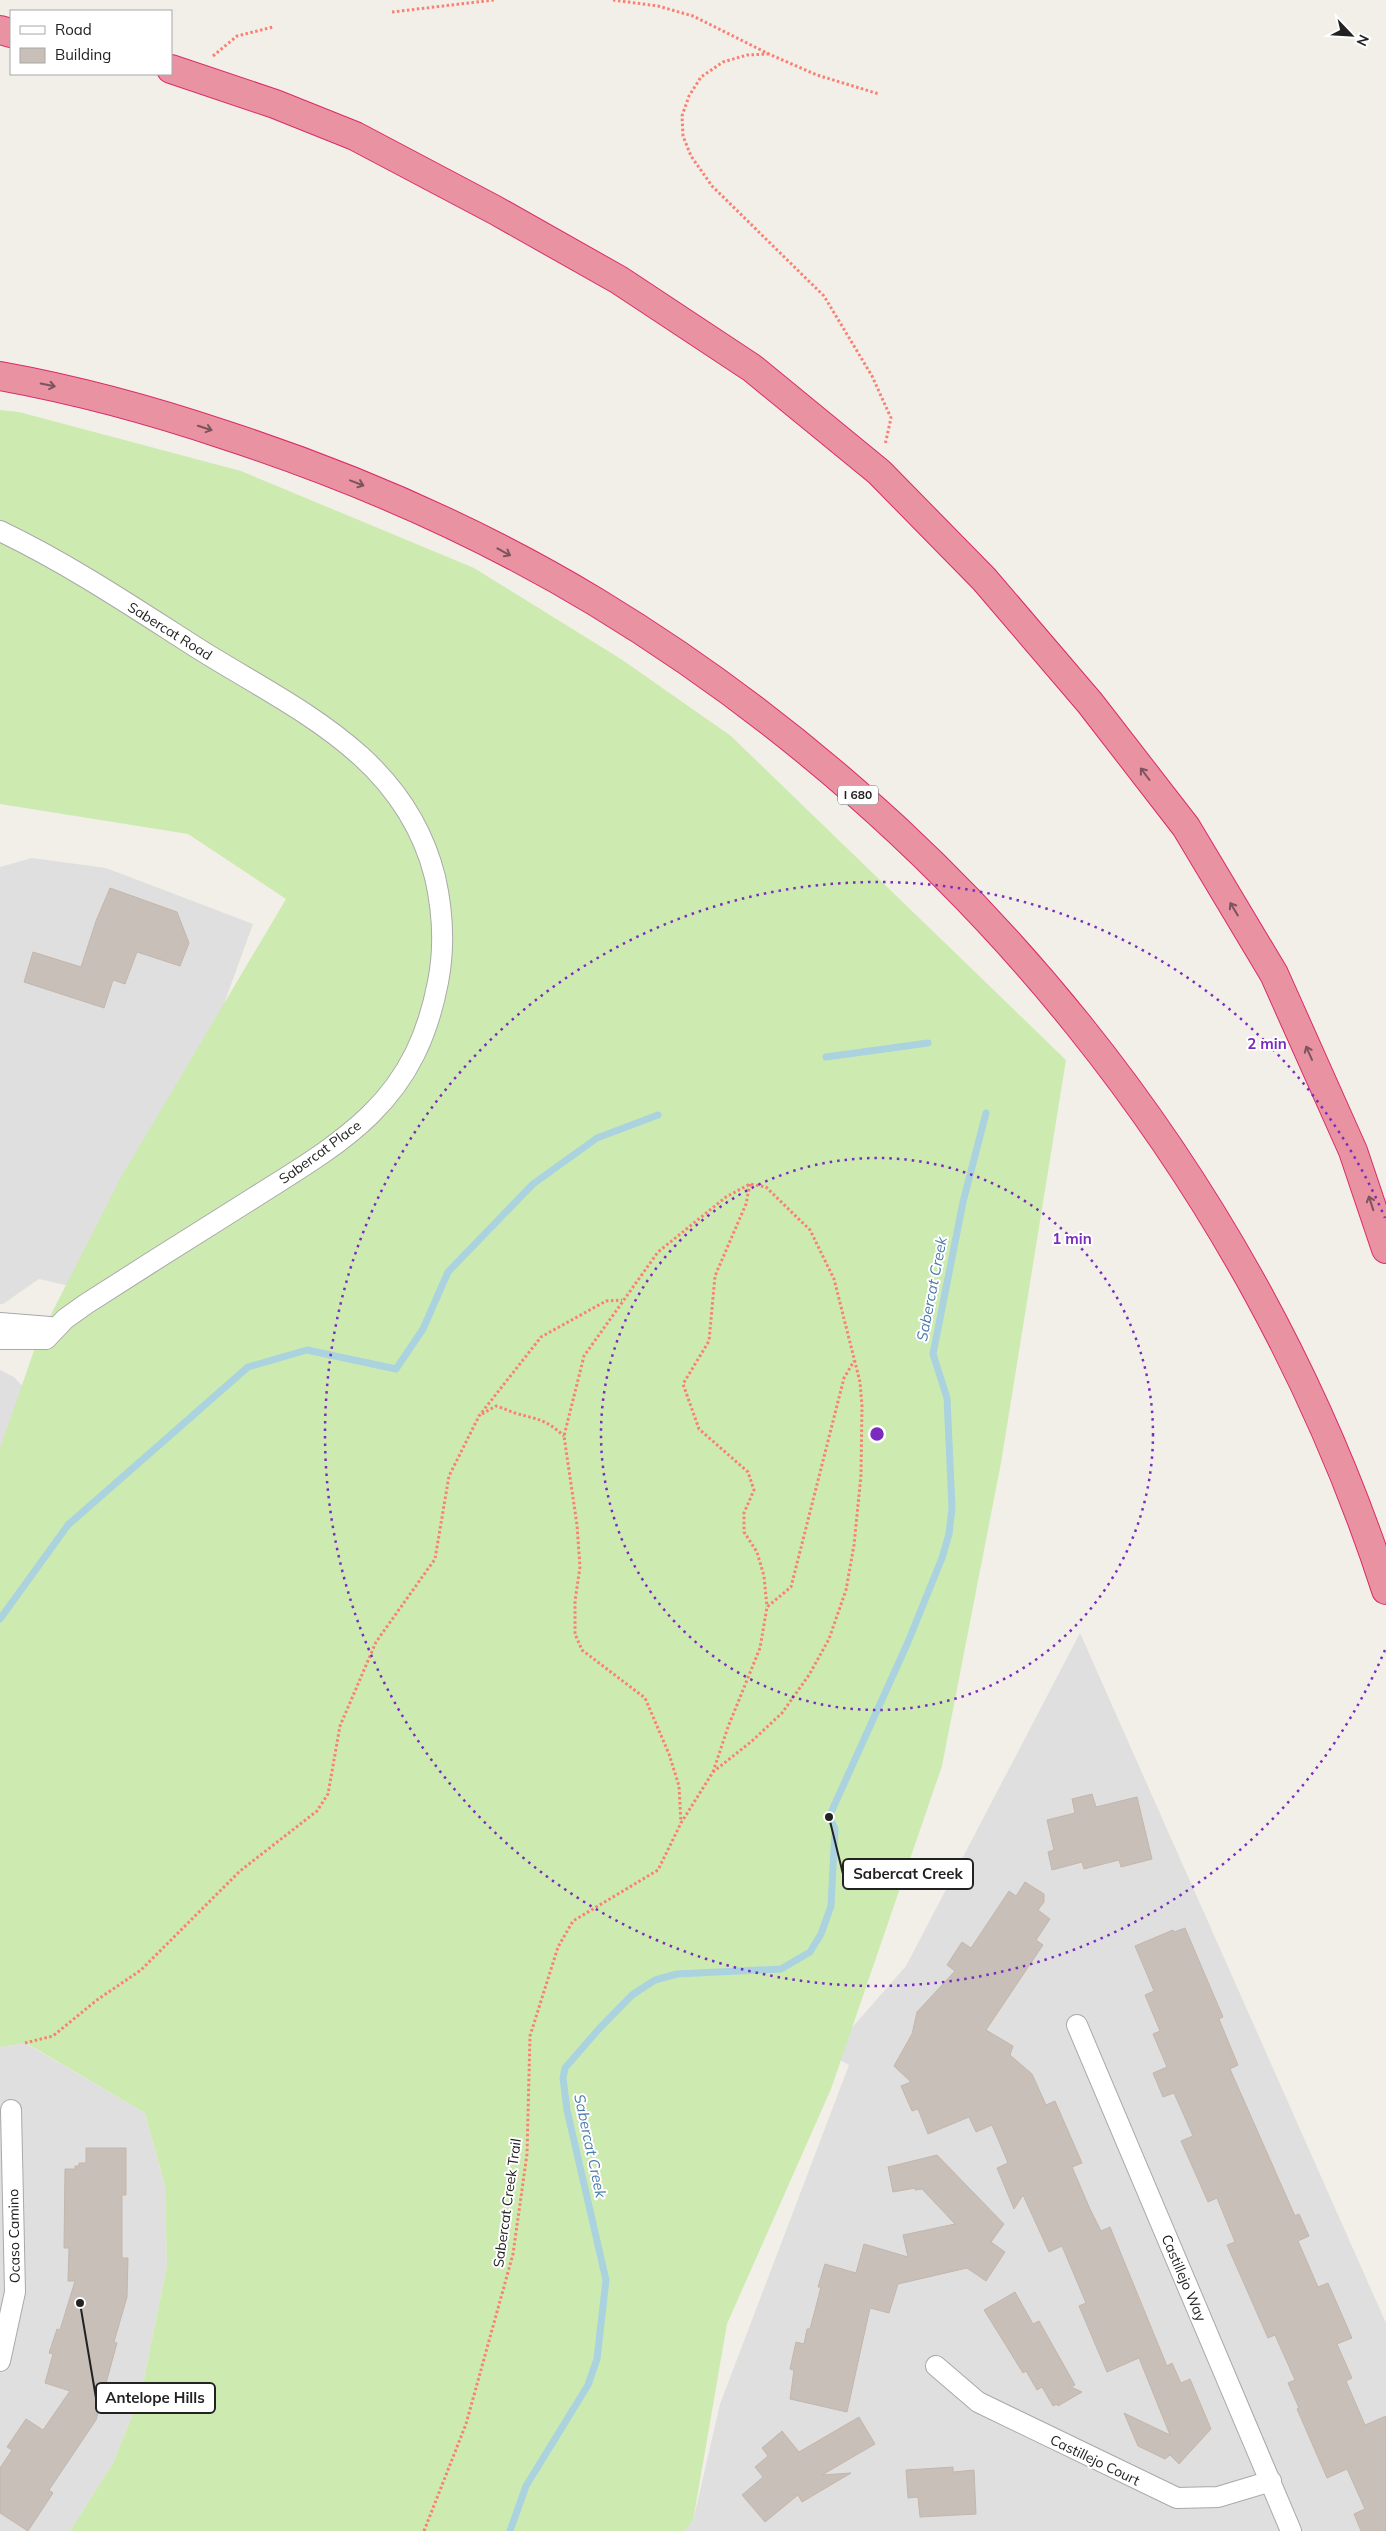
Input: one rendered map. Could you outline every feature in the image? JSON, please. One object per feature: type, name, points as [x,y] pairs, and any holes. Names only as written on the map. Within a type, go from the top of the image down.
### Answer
[{"type":"highway","points":[[182,72],[355,136],[495,210],[619,280],[752,368],[879,472],[984,579],[1090,702],[1186,827],[1274,974],[1353,1150],[1386,1249]]},
{"type":"highway","name":"I 680","points":[[0,376],[49,385],[166,415],[278,452],[387,494],[492,546],[594,601],[690,663],[783,731],[884,817],[984,915],[1080,1028],[1171,1148],[1248,1275],[1314,1402],[1370,1540],[1386,1590]]},
{"type":"street","name":"Sabercat Road","points":[[0,531],[98,586],[338,736]]},
{"type":"street","name":"Sabercat Place","points":[[52,1333],[86,1304],[322,1154],[370,1115],[409,1068],[431,1018],[442,962],[442,907],[428,852],[406,808],[376,768],[338,736]]},
{"type":"street","points":[[0,1323],[52,1333]]},
{"type":"street","points":[[0,1338],[52,1333]]},
{"type":"street","name":"Castillejo Way","points":[[1077,2026],[1292,2531]]},
{"type":"street","name":"Ocaso Camino","points":[[0,2361],[15,2292],[11,2110]]},
{"type":"street","name":"Castillejo Court","points":[[936,2366],[978,2402],[1177,2498],[1218,2497],[1270,2481]]},
{"type":"path","points":[[392,12],[494,0]]},
{"type":"path","points":[[613,0],[658,6],[693,16],[769,54],[817,75],[879,94]]},
{"type":"path","points":[[182,72],[237,36],[273,27]]},
{"type":"path","points":[[769,54],[746,55],[723,62],[701,77],[688,96],[684,109],[683,136],[691,156],[712,186],[824,296],[872,376],[891,418],[879,472]]},
{"type":"path","points":[[713,1772],[728,1727],[760,1648],[767,1607],[764,1576],[757,1552],[744,1532],[744,1513],[754,1490],[748,1472],[699,1429],[683,1384],[709,1341],[715,1276],[746,1204],[750,1184]]},
{"type":"path","points":[[681,1822],[676,1778],[670,1754],[645,1698],[582,1650],[575,1634],[575,1601],[580,1567],[577,1525],[564,1436],[584,1356],[658,1252],[726,1197],[750,1184],[766,1187],[810,1230],[834,1279],[860,1382],[862,1406],[861,1475],[854,1545],[846,1590],[829,1640],[809,1676],[782,1713],[752,1741],[713,1772]]},
{"type":"path","points":[[25,2043],[53,2036],[97,2000],[141,1970],[240,1871],[316,1811],[328,1794],[340,1726],[376,1642],[435,1559],[449,1476],[479,1416],[540,1337],[606,1301],[623,1300]]},
{"type":"path","points":[[767,1607],[791,1587],[844,1378],[854,1361]]},
{"type":"path","points":[[479,1416],[496,1406],[514,1413],[531,1416],[552,1425],[564,1436]]},
{"type":"path","name":"Sabercat Creek Trail","points":[[424,2531],[466,2424],[513,2254],[527,2154],[530,2036],[558,1946],[573,1921],[658,1870],[681,1822],[713,1772]]},
{"type":"shaded area","points":[[32,858],[106,868],[253,924],[204,1059],[82,1289],[39,1279],[3,1304],[0,1304],[0,867]]},
{"type":"shaded area","points":[[0,1370],[14,1377],[26,1390],[0,1477]]},
{"type":"shaded area","points":[[1080,1633],[1386,2323],[1386,2531],[684,2531],[693,2521],[720,2404],[849,2065],[829,2054],[906,1966]]},
{"type":"shaded area","points":[[25,2043],[145,2113],[165,2186],[167,2265],[141,2394],[113,2463],[70,2531],[0,2531],[0,2047]]},
{"type":"green space","points":[[0,410],[19,412],[241,471],[474,568],[621,659],[731,736],[1066,1060],[1001,1463],[942,1766],[831,2089],[727,2324],[693,2521],[684,2531],[70,2531],[113,2463],[141,2394],[167,2265],[165,2186],[145,2113],[26,2043],[0,2047],[0,1448],[37,1342],[121,1177],[286,899],[188,834],[0,804]]},
{"type":"building","points":[[110,888],[177,912],[189,943],[180,966],[137,952],[125,984],[113,980],[104,1008],[24,982],[33,952],[81,967],[96,921]]},
{"type":"building","points":[[1092,1794],[1096,1807],[1137,1797],[1152,1859],[1121,1867],[1119,1860],[1084,1869],[1082,1862],[1052,1870],[1048,1852],[1054,1850],[1047,1820],[1075,1813],[1072,1799]]},
{"type":"building","points":[[1025,1882],[1044,1894],[1044,1902],[1038,1910],[1050,1919],[1036,1940],[1043,1945],[986,2030],[1013,2046],[1010,2055],[1032,2074],[1046,2105],[1055,2101],[1082,2163],[1072,2167],[1090,2209],[1101,2231],[1110,2227],[1167,2366],[1172,2363],[1181,2383],[1190,2379],[1211,2429],[1179,2464],[1170,2455],[1165,2459],[1138,2446],[1124,2413],[1170,2435],[1139,2358],[1107,2372],[1079,2306],[1086,2303],[1062,2246],[1049,2252],[1023,2195],[1014,2209],[997,2168],[1008,2163],[992,2125],[976,2132],[969,2117],[928,2134],[918,2109],[912,2111],[901,2086],[911,2082],[894,2066],[912,2034],[917,2012],[955,1971],[947,1965],[962,1942],[971,1948],[1009,1891],[1016,1896]]},
{"type":"building","points":[[1185,1928],[1223,2017],[1219,2019],[1238,2065],[1230,2069],[1295,2216],[1299,2214],[1309,2236],[1298,2241],[1318,2287],[1328,2283],[1352,2338],[1337,2344],[1352,2378],[1346,2381],[1365,2425],[1386,2416],[1386,2531],[1361,2531],[1354,2514],[1365,2509],[1347,2469],[1327,2478],[1297,2409],[1299,2408],[1288,2383],[1295,2380],[1275,2335],[1268,2338],[1227,2245],[1235,2242],[1217,2198],[1208,2202],[1181,2141],[1193,2136],[1174,2093],[1163,2097],[1153,2073],[1167,2067],[1153,2034],[1160,2031],[1145,1995],[1154,1991],[1135,1946],[1173,1930],[1174,1932]]},
{"type":"building","points":[[86,2148],[126,2148],[126,2195],[122,2195],[122,2258],[128,2258],[127,2297],[114,2342],[117,2343],[96,2420],[49,2490],[53,2493],[28,2531],[0,2513],[0,2468],[12,2450],[7,2447],[26,2419],[43,2430],[70,2391],[45,2383],[53,2354],[49,2353],[57,2329],[60,2330],[75,2281],[68,2281],[69,2248],[64,2248],[65,2169],[75,2169],[75,2166],[79,2166],[79,2163],[86,2163]]},
{"type":"building","points":[[937,2155],[1004,2224],[991,2242],[1005,2252],[986,2281],[967,2268],[898,2284],[889,2313],[870,2308],[847,2412],[790,2399],[794,2370],[790,2369],[796,2342],[804,2344],[807,2329],[810,2329],[821,2287],[818,2287],[825,2264],[856,2273],[864,2244],[908,2257],[903,2235],[955,2224],[922,2189],[915,2190],[915,2188],[893,2192],[888,2167]]},
{"type":"building","points":[[1015,2292],[1033,2324],[1039,2321],[1075,2385],[1071,2387],[1082,2392],[1058,2406],[1057,2404],[1053,2406],[1042,2387],[1037,2390],[1026,2371],[1023,2373],[984,2310]]},
{"type":"building","points":[[859,2417],[875,2444],[822,2475],[851,2473],[802,2502],[798,2495],[765,2522],[742,2495],[763,2477],[755,2467],[768,2456],[762,2448],[782,2431],[799,2452]]},
{"type":"building","points":[[953,2467],[953,2472],[974,2470],[976,2514],[920,2517],[918,2497],[908,2498],[906,2470]]},
{"type":"waterway","points":[[826,1057],[928,1043]]},
{"type":"waterway","name":"Sabercat Creek","points":[[510,2531],[526,2486],[588,2385],[597,2359],[606,2280],[567,2110],[563,2078],[565,2068],[632,1995],[655,1980],[677,1974],[781,1969],[810,1952],[821,1934],[831,1906],[835,1829],[829,1817],[908,1642],[942,1558],[949,1534],[952,1508],[947,1398],[933,1354],[963,1202],[986,1113]]},
{"type":"waterway","points":[[0,1619],[68,1525],[248,1367],[307,1350],[396,1369],[423,1329],[448,1272],[533,1184],[597,1138],[658,1115]]},
{"type":"place","name":"Sabercat Creek","points":[[829,1817]]},
{"type":"place","name":"Antelope Hills","points":[[80,2303]]}]
